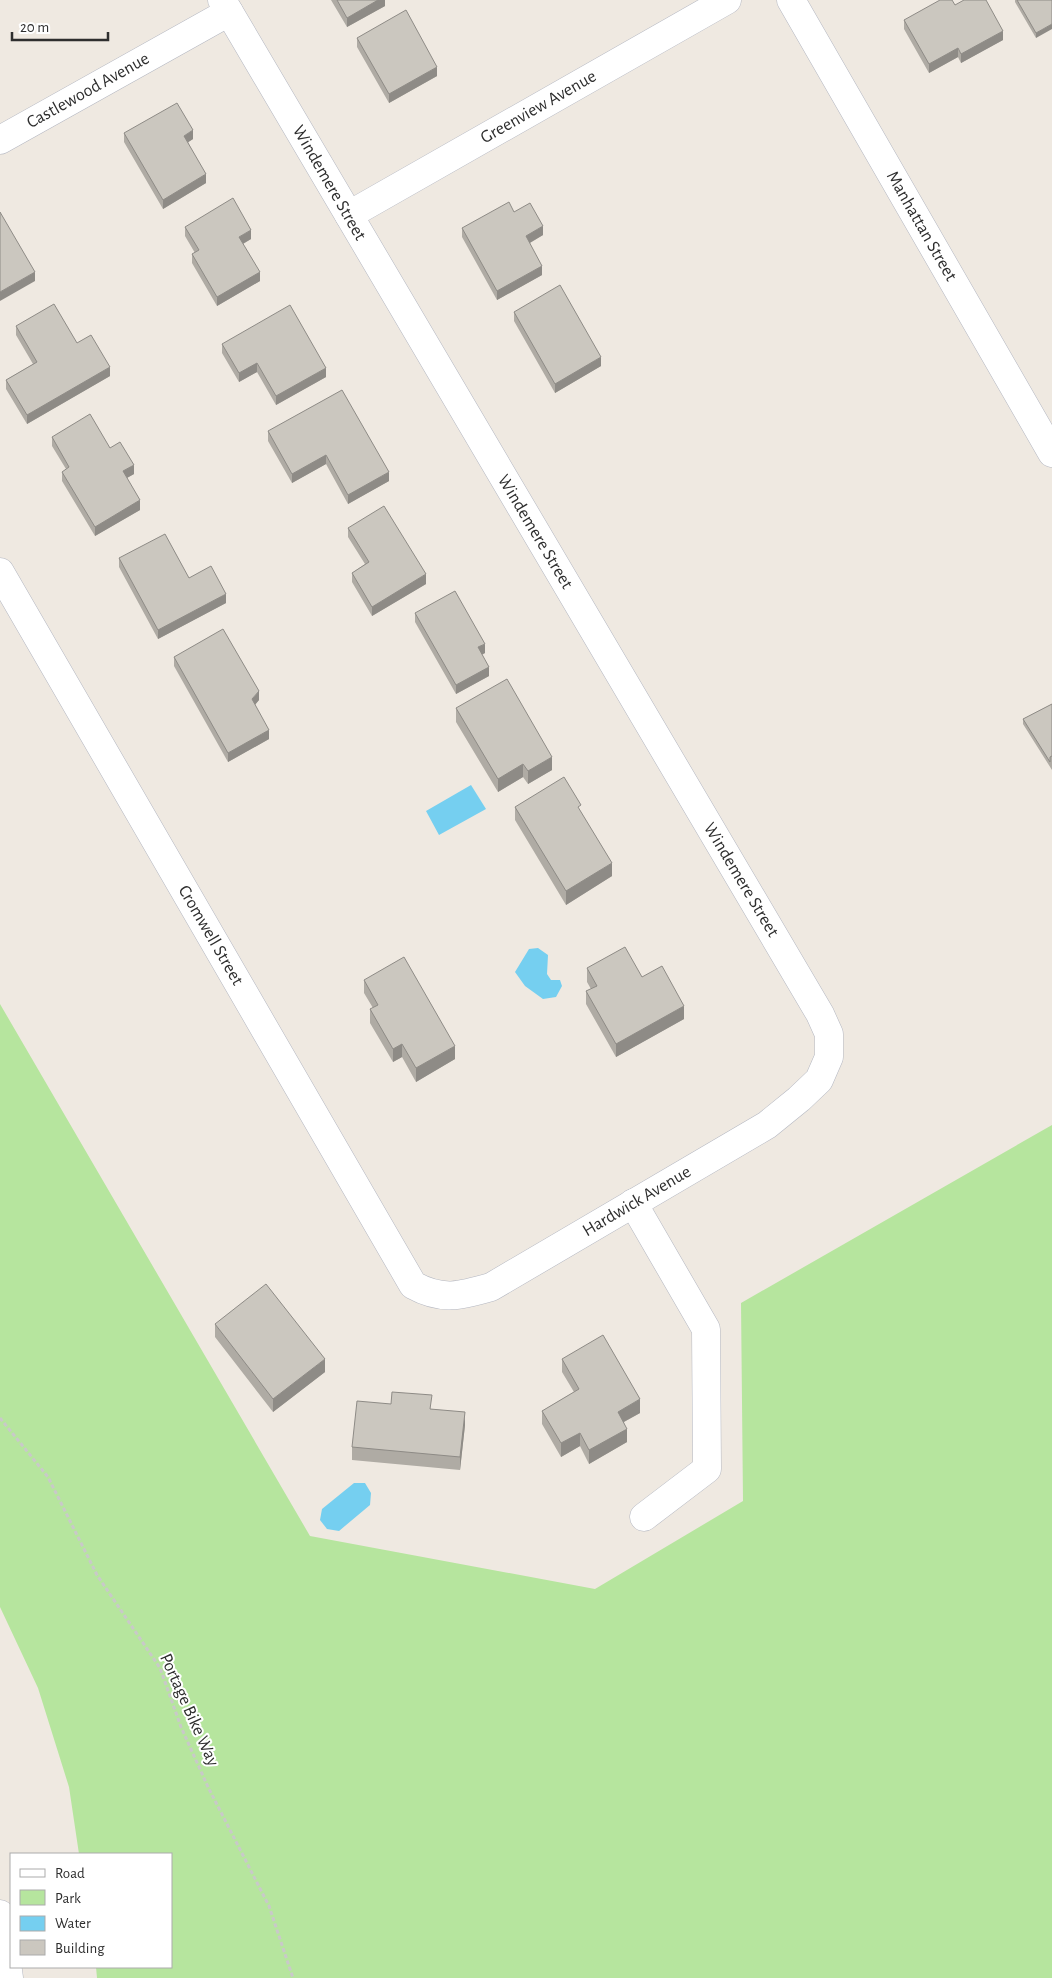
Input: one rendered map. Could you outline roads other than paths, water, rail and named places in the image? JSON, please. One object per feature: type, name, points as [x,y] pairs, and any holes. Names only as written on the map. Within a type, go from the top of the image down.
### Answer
[{"type":"street","name":"Greenview Avenue","points":[[348,215],[726,0]]},
{"type":"street","name":"Manhattan Street","points":[[790,0],[1052,452]]},
{"type":"street","name":"Windemere Street","points":[[225,6],[820,1014],[829,1034],[829,1056],[824,1068]]},
{"type":"street","name":"Castlewood Avenue","points":[[0,140],[225,6]]},
{"type":"street","name":"Cromwell Street","points":[[0,572],[413,1285],[427,1292]]},
{"type":"street","name":"Hardwick Avenue","points":[[427,1292],[441,1296],[463,1295],[491,1287],[767,1125],[819,1080],[824,1068]]},
{"type":"street","points":[[633,1203],[706,1329],[707,1469],[644,1516]]},
{"type":"street","points":[[0,1914],[9,1978]]},
{"type":"water","points":[[471,785],[486,809],[439,835],[426,811]]},
{"type":"water","points":[[538,948],[548,955],[547,974],[551,980],[560,980],[562,986],[556,997],[543,999],[525,986],[515,972],[529,949]]},
{"type":"water","points":[[354,1483],[365,1483],[371,1493],[370,1505],[339,1531],[327,1529],[320,1520],[322,1509]]}]
